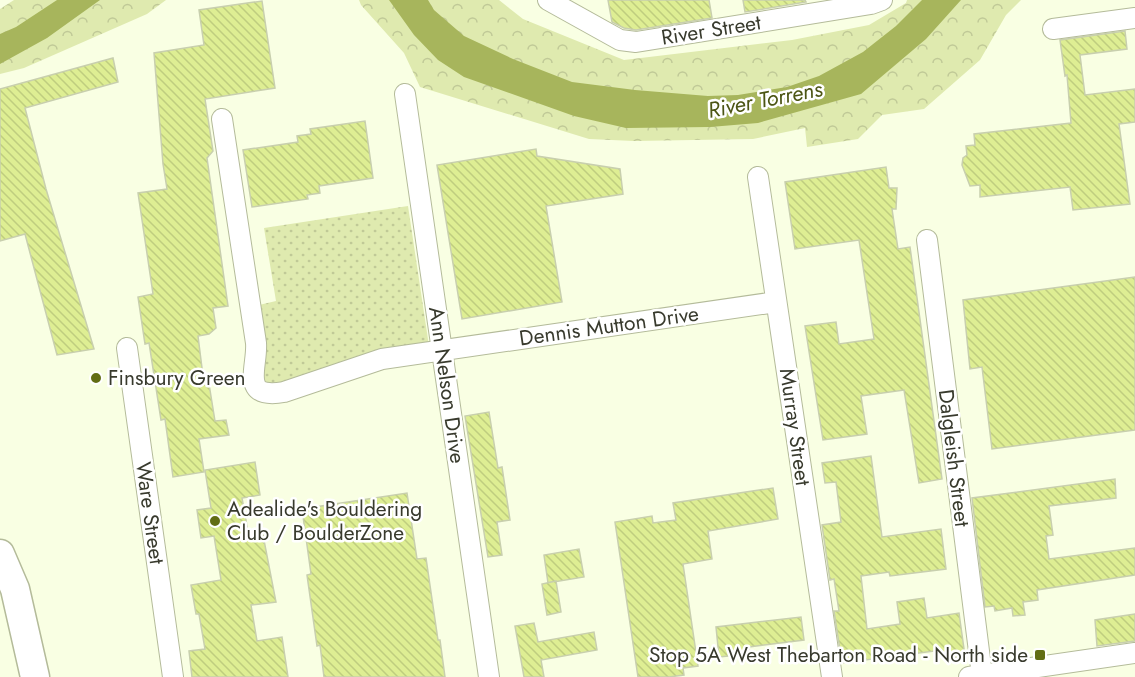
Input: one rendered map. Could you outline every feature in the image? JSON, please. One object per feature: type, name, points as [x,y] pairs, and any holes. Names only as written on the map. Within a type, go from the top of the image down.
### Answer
[{"type":"highway","points":[[0,554],[15,589],[35,677]]},
{"type":"street","name":"River Street","points":[[548,0],[620,40],[636,42],[871,4],[882,0]]},
{"type":"street","points":[[1053,29],[1135,18]]},
{"type":"street","name":"Ann Nelson Drive","points":[[405,94],[489,677]]},
{"type":"street","name":"Dennis Mutton Drive","points":[[222,118],[256,343],[257,356],[252,375],[256,386],[263,391],[276,393],[382,359],[776,302]]},
{"type":"street","name":"Murray Street","points":[[758,177],[832,677]]},
{"type":"street","name":"Dalgleish Street","points":[[927,240],[975,676]]},
{"type":"street","name":"Ware Street","points":[[127,348],[173,677]]},
{"type":"street","points":[[975,676],[1012,674],[1135,653]]},
{"type":"green space","points":[[14,0],[166,0],[147,14],[24,68],[0,74],[0,9]]},
{"type":"green space","points":[[359,0],[499,0],[523,19],[624,60],[792,40],[869,25],[906,3],[907,0],[1021,0],[1006,15],[980,60],[924,109],[882,115],[858,139],[807,147],[805,128],[753,139],[634,141],[589,139],[420,87],[404,53]]},
{"type":"green space","points":[[408,206],[429,346],[291,384],[264,386],[259,305],[276,301],[264,228]]},
{"type":"water","points":[[57,0],[100,0],[47,38],[0,64],[0,34],[16,27]]},
{"type":"water","name":"River Torrens","points":[[389,0],[428,0],[434,10],[464,36],[513,59],[572,82],[708,96],[738,95],[787,87],[819,76],[863,52],[896,26],[922,0],[961,0],[926,39],[861,94],[758,123],[710,127],[626,128],[574,116],[464,77],[438,60],[414,35]]},
{"type":"building","points":[[608,0],[709,0],[712,18],[636,30],[624,28],[612,22]]},
{"type":"building","points":[[743,0],[805,0],[806,2],[745,12]]},
{"type":"building","points":[[262,1],[275,88],[205,99],[213,151],[207,158],[228,306],[213,308],[216,328],[209,334],[198,336],[204,384],[209,384],[215,421],[226,420],[229,435],[199,439],[204,472],[173,477],[165,419],[161,420],[149,343],[145,344],[138,297],[153,294],[138,193],[167,189],[154,53],[204,45],[199,10]]},
{"type":"building","points":[[1125,31],[1127,49],[1080,55],[1085,95],[1135,89],[1135,122],[1119,124],[1130,204],[1073,210],[1070,187],[980,197],[980,185],[970,186],[962,165],[963,158],[967,155],[966,146],[975,145],[974,134],[1071,123],[1067,75],[1065,76],[1060,40]]},
{"type":"building","points":[[113,58],[118,82],[25,108],[46,189],[94,349],[57,355],[25,234],[0,241],[0,89]]},
{"type":"building","points":[[365,121],[373,178],[319,186],[320,193],[307,195],[308,199],[252,207],[243,150],[298,142],[297,136],[311,134],[310,129]]},
{"type":"building","points":[[536,149],[537,156],[620,169],[623,194],[546,206],[562,302],[462,319],[437,165]]},
{"type":"building","points":[[886,167],[889,188],[897,188],[896,209],[892,209],[898,249],[910,247],[942,479],[919,483],[904,390],[861,396],[867,434],[823,440],[805,326],[836,322],[839,344],[874,339],[859,240],[795,249],[785,182]]},
{"type":"building","points":[[1135,277],[1135,430],[992,449],[982,367],[970,369],[963,300]]},
{"type":"building","points":[[489,412],[498,468],[502,467],[510,520],[497,522],[502,555],[488,557],[465,416]]},
{"type":"building","points":[[871,456],[882,537],[941,529],[946,569],[890,576],[889,572],[861,576],[867,629],[900,624],[897,602],[924,598],[927,618],[959,613],[965,656],[944,659],[942,650],[842,663],[834,611],[839,611],[834,579],[830,580],[822,525],[841,522],[836,482],[825,483],[822,463]]},
{"type":"building","points":[[255,462],[260,495],[242,498],[249,537],[263,535],[276,602],[251,605],[257,641],[282,637],[288,677],[192,677],[189,651],[205,649],[191,585],[221,580],[214,536],[201,538],[197,510],[211,508],[205,470]]},
{"type":"building","points":[[1115,479],[1116,498],[1049,506],[1053,535],[1046,536],[1049,559],[1135,548],[1135,575],[1037,590],[1038,600],[1023,602],[1025,615],[1013,616],[1012,608],[995,611],[994,606],[985,607],[972,498]]},
{"type":"building","points":[[773,488],[778,519],[708,531],[712,559],[683,564],[698,666],[683,668],[684,675],[638,677],[615,522],[652,516],[653,523],[676,520],[673,503]]},
{"type":"building","points":[[407,493],[417,559],[426,558],[445,677],[324,677],[320,645],[317,646],[307,575],[311,574],[302,509]]},
{"type":"building","points":[[579,549],[584,577],[548,583],[544,555]]},
{"type":"building","points":[[556,581],[561,612],[547,615],[542,584]]},
{"type":"building","points":[[1135,614],[1135,641],[1097,646],[1095,620]]},
{"type":"building","points":[[801,617],[804,640],[749,647],[749,654],[719,657],[716,627]]},
{"type":"building","points":[[534,623],[538,642],[594,632],[597,650],[541,660],[544,677],[524,677],[515,626]]},
{"type":"place","name":"Finsbury Green","points":[[96,378]]},
{"type":"place","name":"Adealide's Bouldering Club / BoulderZone","points":[[215,521]]},
{"type":"place","name":"Stop 5A West Thebarton Road - North side","points":[[1040,655]]}]
